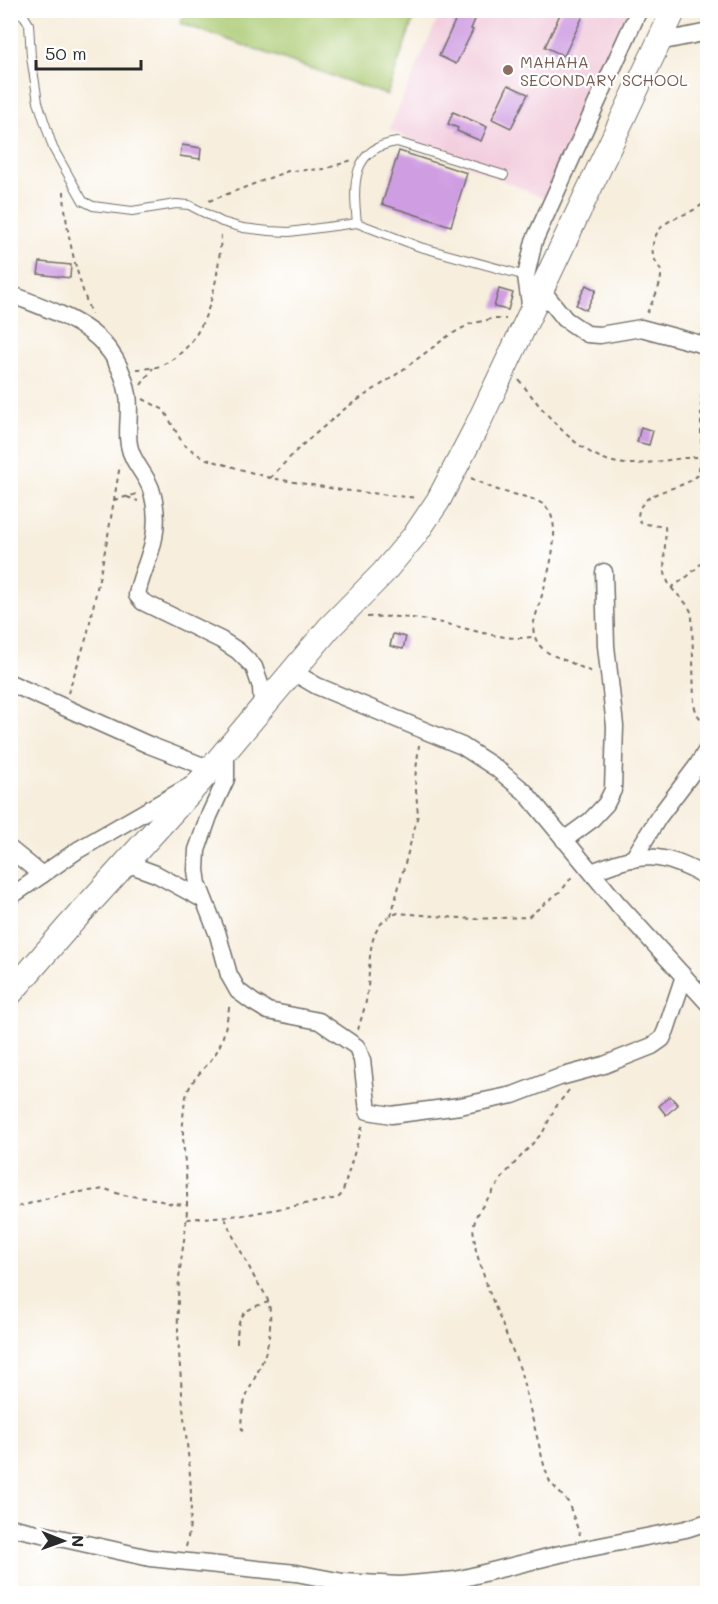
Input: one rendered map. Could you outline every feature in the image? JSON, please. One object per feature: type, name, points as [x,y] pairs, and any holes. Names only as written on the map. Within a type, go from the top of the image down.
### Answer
[{"type":"main road","points":[[15,982],[207,773],[340,618],[415,535],[438,501],[507,364],[529,316],[534,283],[674,10]]},
{"type":"street","points":[[639,10],[534,241],[534,283],[565,319],[587,334],[600,335],[641,328],[708,346]]},
{"type":"street","points":[[659,42],[708,32]]},
{"type":"street","points":[[10,294],[63,315],[102,340],[118,365],[128,393],[130,454],[135,465],[145,475],[151,489],[156,520],[150,555],[137,595],[139,599],[221,640],[238,651],[254,667],[261,687],[262,708]]},
{"type":"street","points":[[564,840],[590,822],[606,804],[613,790],[615,726],[606,646],[604,572]]},
{"type":"street","points":[[293,672],[317,686],[462,746],[495,768],[525,792],[564,840],[708,1003]]},
{"type":"street","points":[[10,683],[207,773]]},
{"type":"street","points":[[633,859],[658,818],[708,748]]},
{"type":"street","points":[[226,750],[226,779],[197,850],[196,870],[204,900],[234,983],[238,991],[268,1011],[319,1021],[357,1047],[362,1060],[368,1111],[391,1115],[490,1101],[604,1065],[652,1046],[662,1039],[684,976]]},
{"type":"street","points":[[10,897],[78,850],[207,773]]},
{"type":"street","points":[[10,849],[42,875]]},
{"type":"street","points":[[588,867],[643,857],[667,858],[708,878]]},
{"type":"street","points":[[126,863],[156,874],[204,900]]},
{"type":"street","points":[[10,1527],[150,1558],[296,1573],[343,1582],[400,1585],[456,1580],[686,1529],[708,1522]]},
{"type":"lane","points":[[14,10],[24,16],[29,24],[38,102],[50,140],[64,170],[83,201],[93,207],[132,211],[176,204],[193,208],[222,222],[243,228],[289,232],[357,223],[420,247],[534,283]]},
{"type":"lane","points":[[357,223],[356,183],[360,165],[368,153],[382,144],[397,142],[504,176]]},
{"type":"path","points":[[154,10],[189,13]]},
{"type":"path","points":[[193,208],[288,171],[330,168],[368,153]]},
{"type":"path","points":[[64,170],[67,220],[73,252],[82,288],[102,340]]},
{"type":"path","points":[[641,328],[661,276],[661,271],[653,256],[655,238],[660,228],[698,209],[708,199]]},
{"type":"path","points":[[118,365],[134,369],[153,368],[165,364],[189,345],[204,321],[213,297],[218,274],[222,222]]},
{"type":"path","points":[[270,478],[300,447],[347,407],[393,377],[448,336],[470,324],[491,319],[529,316]]},
{"type":"path","points":[[507,364],[560,427],[595,455],[610,462],[628,464],[708,457]]},
{"type":"path","points":[[708,377],[701,398],[700,468],[694,479],[648,498],[638,509],[641,523],[665,527],[666,574],[671,588],[688,603],[692,614],[694,705],[697,714],[708,729]]},
{"type":"path","points":[[136,396],[164,410],[183,444],[203,458],[270,478],[341,490],[438,501]]},
{"type":"path","points":[[63,707],[87,636],[121,460],[128,439]]},
{"type":"path","points":[[454,469],[498,490],[532,498],[544,505],[550,513],[554,524],[552,554],[533,626],[534,637],[542,649],[552,656],[611,679]]},
{"type":"path","points":[[114,500],[151,489]]},
{"type":"path","points":[[671,588],[708,557]]},
{"type":"path","points":[[340,618],[390,616],[430,620],[509,638],[534,637]]},
{"type":"path","points":[[391,916],[418,814],[416,779],[422,730]]},
{"type":"path","points":[[353,1044],[368,994],[371,943],[382,922],[391,916],[410,914],[472,919],[528,916],[588,867]]},
{"type":"path","points":[[182,1561],[190,1527],[190,1488],[182,1397],[178,1299],[188,1204],[183,1151],[185,1099],[193,1079],[216,1051],[222,1038],[234,983]]},
{"type":"path","points":[[584,1550],[577,1523],[568,1502],[550,1482],[545,1469],[520,1369],[488,1289],[476,1251],[473,1228],[477,1214],[499,1181],[543,1132],[555,1108],[585,1070]]},
{"type":"path","points":[[187,1219],[224,1217],[338,1198],[342,1194],[368,1111]]},
{"type":"path","points":[[10,1209],[64,1194],[105,1189],[122,1195],[172,1204],[188,1204]]},
{"type":"path","points":[[224,1217],[269,1302],[271,1326],[265,1356],[245,1395],[241,1416],[243,1435]]},
{"type":"path","points":[[237,1342],[241,1316],[250,1308],[269,1302]]},
{"type":"shaded area","name":"MAHAHA SECONDARY SCHOOL","points":[[441,11],[628,11],[545,199],[389,130]]},
{"type":"green space","points":[[184,10],[416,11],[387,95],[180,23]]},
{"type":"building","points":[[460,10],[479,10],[471,29],[473,30],[456,64],[439,56]]},
{"type":"building","points":[[562,10],[578,10],[584,14],[564,56],[545,47]]},
{"type":"building","points":[[508,85],[528,94],[511,128],[492,119]]},
{"type":"building","points":[[453,112],[487,127],[481,141],[457,131],[458,128],[448,124]]},
{"type":"building","points":[[182,145],[201,148],[200,159],[180,156]]},
{"type":"building","points":[[399,151],[467,173],[451,226],[382,204]]},
{"type":"building","points":[[40,262],[71,265],[70,278],[38,274]]},
{"type":"building","points":[[586,285],[596,290],[586,310],[576,305]]},
{"type":"building","points":[[499,289],[513,293],[508,310],[494,307]]},
{"type":"building","points":[[641,427],[653,431],[649,445],[637,442]]},
{"type":"building","points":[[393,634],[406,637],[403,649],[390,646]]},
{"type":"building","points":[[670,1096],[678,1105],[666,1115],[659,1106]]},
{"type":"place","name":"MAHAHA SECONDARY SCHOOL","points":[[508,70]]}]
